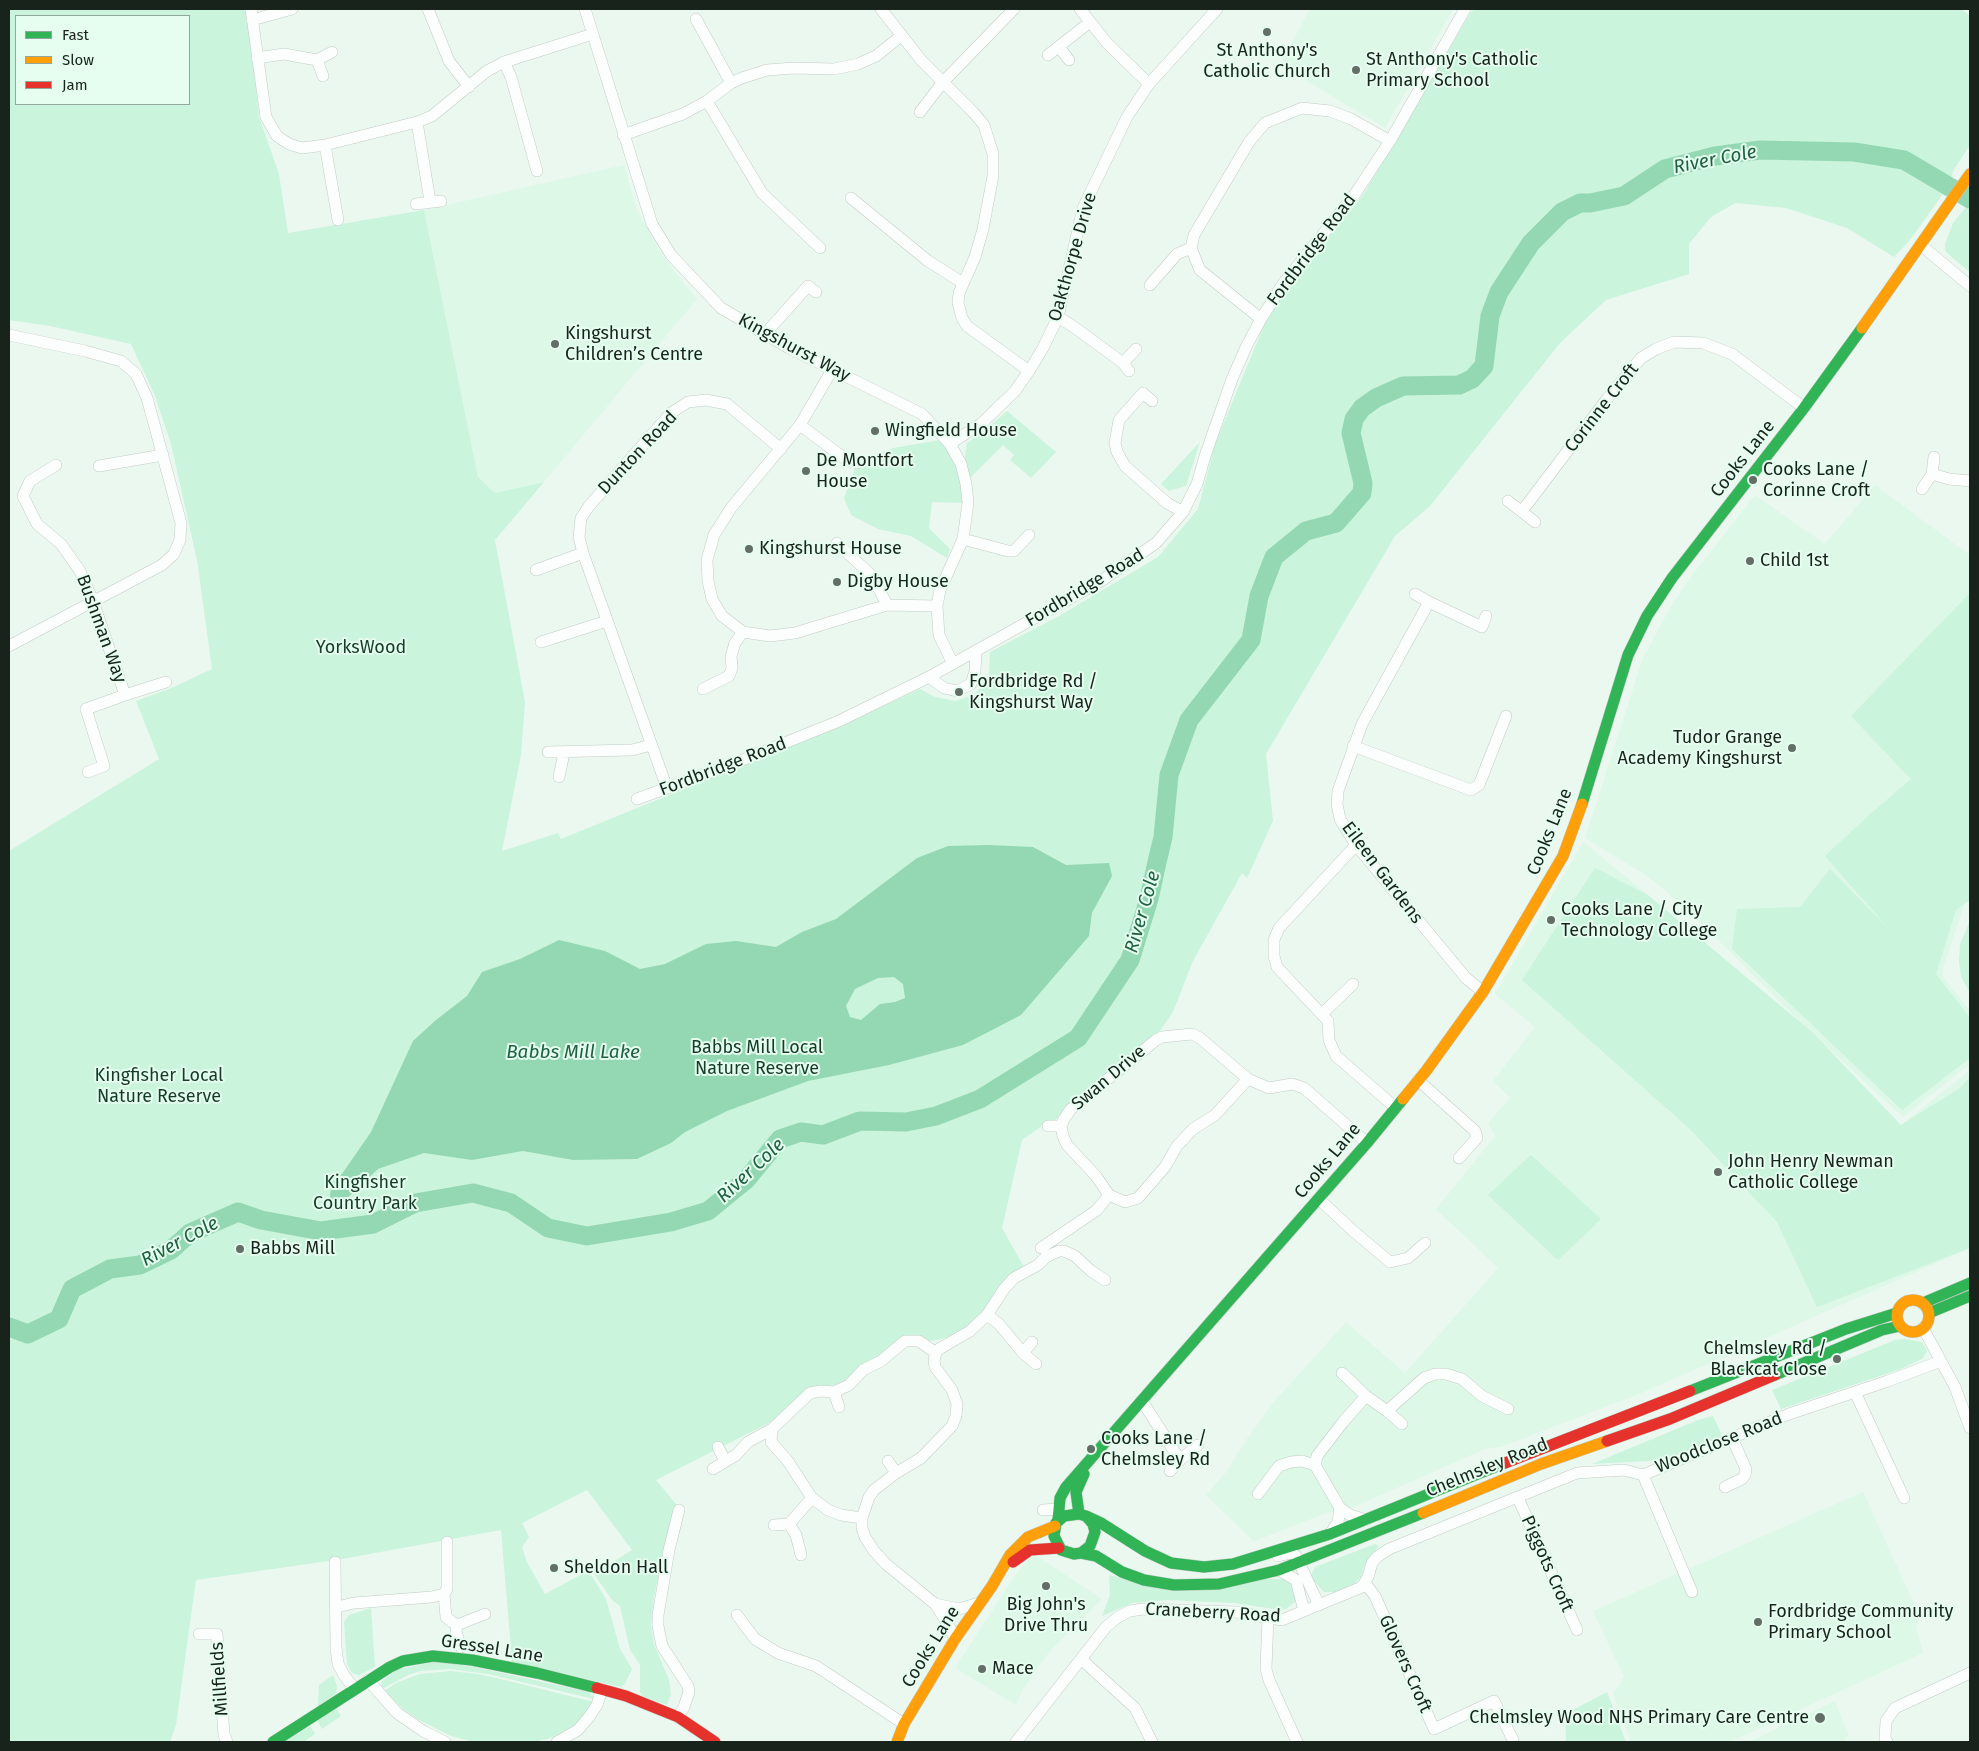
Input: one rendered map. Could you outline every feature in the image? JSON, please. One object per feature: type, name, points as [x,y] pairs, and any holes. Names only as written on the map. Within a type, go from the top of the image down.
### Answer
[{"type":"street","points":[[292,9],[252,14],[266,117],[278,136],[289,144],[302,148],[417,122],[432,116],[486,71],[504,62],[593,34]]},
{"type":"street","points":[[428,9],[449,61],[468,87]]},
{"type":"street","name":"Kingshurst Way","points":[[585,9],[652,224],[666,249],[721,308],[832,370],[922,414],[950,444],[960,464],[966,484],[968,503],[963,539],[940,590],[937,606],[939,636],[953,664]]},
{"type":"street","points":[[881,9],[921,60],[984,125],[993,154],[993,176],[984,229],[975,257],[963,283],[958,303],[962,318],[967,326],[1029,371]]},
{"type":"street","points":[[920,112],[943,82],[1014,9]]},
{"type":"street","points":[[1080,9],[1107,43],[1149,84]]},
{"type":"street","name":"Oakthorpe Drive","points":[[950,444],[982,423],[1015,391],[1029,371],[1058,317],[1084,208],[1127,117],[1149,84],[1217,9]]},
{"type":"street","name":"Fordbridge Road","points":[[638,799],[730,765],[839,721],[929,677],[1101,581],[1147,550],[1170,529],[1183,512],[1197,484],[1232,379],[1247,344],[1261,319],[1284,284],[1355,194],[1390,141],[1465,9]]},
{"type":"street","points":[[696,19],[731,83]]},
{"type":"street","points":[[1048,56],[1090,22]]},
{"type":"street","points":[[623,135],[683,114],[707,101],[731,83],[768,70],[794,68],[834,69],[858,64],[876,56],[901,36]]},
{"type":"street","points":[[1059,47],[1069,60]]},
{"type":"street","points":[[257,58],[284,54],[317,60],[332,52]]},
{"type":"street","points":[[317,60],[323,76]]},
{"type":"street","points":[[504,62],[511,77],[537,170]]},
{"type":"street","points":[[707,101],[762,194],[820,248]]},
{"type":"street","points":[[1261,319],[1200,270],[1191,248],[1194,235],[1249,142],[1266,123],[1302,108],[1330,110],[1351,119],[1390,141]]},
{"type":"street","points":[[416,204],[436,201],[417,122]]},
{"type":"street","points":[[325,144],[338,220]]},
{"type":"street","name":"Cooks Lane","points":[[1057,1519],[1060,1498],[1066,1487],[1320,1198],[1396,1108],[1457,1031],[1483,992],[1563,856],[1628,655],[1647,616],[1672,578],[1804,408],[1922,246],[1967,179]]},
{"type":"street","points":[[851,198],[928,261],[963,283]]},
{"type":"street","points":[[1922,246],[1970,286]]},
{"type":"street","points":[[1150,285],[1177,254],[1191,248]]},
{"type":"street","points":[[765,334],[808,286],[816,292]]},
{"type":"street","points":[[1058,317],[1074,326],[1126,367],[1136,349]]},
{"type":"street","points":[[9,334],[85,350],[121,361],[136,374],[147,398],[181,523],[180,540],[174,554],[162,565],[9,646]]},
{"type":"street","name":"Corinne Croft","points":[[1522,511],[1641,358],[1656,349],[1674,342],[1703,343],[1732,354],[1804,408]]},
{"type":"street","points":[[832,370],[800,425],[731,508],[714,535],[707,560],[708,581],[712,599],[722,616],[742,632],[770,636],[795,633],[887,605],[937,606]]},
{"type":"street","points":[[1152,401],[1143,393],[1119,420],[1115,443],[1117,452],[1125,466],[1168,503],[1183,512]]},
{"type":"street","name":"Dunton Road","points":[[667,788],[583,553],[578,537],[582,518],[589,506],[671,413],[688,402],[706,400],[727,404],[781,449]]},
{"type":"street","points":[[800,425],[844,458],[857,463]]},
{"type":"street","points":[[98,466],[163,456]]},
{"type":"street","points":[[1922,489],[1932,474],[1934,457]]},
{"type":"street","name":"Bushman Way","points":[[56,465],[30,481],[23,496],[37,524],[61,544],[80,571],[93,601],[125,695],[166,682]]},
{"type":"street","points":[[1932,474],[1949,479],[1970,481]]},
{"type":"street","points":[[1508,501],[1535,522]]},
{"type":"street","points":[[963,539],[1014,551],[1029,535]]},
{"type":"street","points":[[838,543],[873,577],[887,605]]},
{"type":"street","points":[[536,570],[583,553]]},
{"type":"street","points":[[1415,594],[1482,627],[1486,616]]},
{"type":"street","name":"Eileen Gardens","points":[[1430,602],[1362,724],[1338,791],[1337,804],[1340,818],[1356,844],[1466,978],[1483,992]]},
{"type":"street","points":[[541,642],[607,621]]},
{"type":"street","points":[[703,689],[729,676],[732,668],[731,656],[742,632]]},
{"type":"street","points":[[929,677],[944,688],[957,691],[970,684],[975,671],[976,652]]},
{"type":"street","points":[[88,772],[104,766],[86,709],[125,695]]},
{"type":"street","points":[[1353,746],[1471,790],[1479,785],[1506,716]]},
{"type":"street","points":[[548,752],[632,750],[651,745]]},
{"type":"street","points":[[559,777],[564,753]]},
{"type":"street","points":[[1356,844],[1279,928],[1274,940],[1274,956],[1277,967],[1328,1021],[1329,1040],[1336,1056],[1396,1108]]},
{"type":"street","points":[[1322,1014],[1353,984]]},
{"type":"street","name":"Swan Drive","points":[[1109,1195],[1096,1176],[1067,1145],[1063,1136],[1062,1126],[1064,1119],[1070,1109],[1162,1037],[1192,1034],[1200,1038],[1248,1079],[1269,1088],[1292,1084],[1304,1088],[1367,1143]]},
{"type":"street","points":[[1041,1248],[1097,1210],[1109,1195],[1126,1202],[1138,1198],[1165,1167],[1177,1146],[1193,1129],[1215,1115],[1248,1079]]},
{"type":"street","points":[[1418,1080],[1475,1131],[1477,1138],[1459,1158]]},
{"type":"street","points":[[1048,1126],[1062,1126]]},
{"type":"street","points":[[1320,1198],[1352,1230],[1390,1262],[1408,1258],[1425,1243]]},
{"type":"street","points":[[955,1639],[935,1604],[886,1564],[865,1537],[862,1528],[862,1518],[869,1497],[874,1490],[896,1473],[921,1458],[952,1426],[956,1416],[955,1396],[935,1367],[936,1353],[939,1349],[970,1331],[987,1315],[1004,1289],[1014,1278],[1038,1265],[1046,1257],[1059,1251],[1064,1251],[1075,1256],[1091,1271],[1105,1280]]},
{"type":"street","points":[[1082,1280],[1091,1271]]},
{"type":"street","name":"Chelmsley Road","points":[[1083,1515],[1101,1523],[1145,1551],[1172,1563],[1204,1567],[1245,1561],[1367,1520],[1466,1478],[1645,1410],[1846,1329],[1896,1313],[1900,1305],[1907,1300],[1913,1299],[1923,1303],[1970,1283]]},
{"type":"street","points":[[1929,1313],[1970,1296]]},
{"type":"street","points":[[1923,1303],[1929,1313],[1928,1321],[1923,1328],[1968,1412],[1970,1428]]},
{"type":"street","points":[[1896,1313],[1900,1326]]},
{"type":"street","points":[[987,1315],[999,1324],[1023,1353],[1036,1364]]},
{"type":"street","name":"Chelmsley Road","points":[[1082,1553],[1096,1556],[1122,1572],[1144,1580],[1174,1585],[1219,1584],[1250,1578],[1279,1570],[1541,1464],[1670,1419],[1882,1330],[1900,1326],[1906,1331],[1912,1332],[1923,1328]]},
{"type":"street","points":[[713,1469],[736,1455],[748,1442],[772,1429],[810,1393],[821,1391],[834,1392],[849,1385],[863,1370],[881,1361],[905,1341],[919,1341],[936,1353]]},
{"type":"street","points":[[1023,1353],[1032,1342]]},
{"type":"street","name":"Woodclose Road","points":[[1365,1583],[1372,1563],[1382,1553],[1577,1473],[1624,1470],[1643,1475],[1790,1414],[1926,1368],[1941,1361]]},
{"type":"street","points":[[1342,1373],[1366,1396],[1402,1424]]},
{"type":"street","points":[[1387,1411],[1424,1378],[1435,1374],[1446,1374],[1462,1379],[1482,1396],[1508,1409]]},
{"type":"street","points":[[834,1392],[839,1407]]},
{"type":"street","points":[[1855,1392],[1904,1498]]},
{"type":"street","points":[[1366,1396],[1317,1456],[1316,1465],[1340,1508],[1350,1515],[1367,1520]]},
{"type":"street","points":[[1142,1401],[1180,1460]]},
{"type":"street","points":[[772,1429],[771,1442],[787,1460],[812,1498],[828,1510],[841,1515],[862,1518]]},
{"type":"street","points":[[1725,1487],[1742,1479],[1746,1469],[1732,1438]]},
{"type":"street","points":[[1170,1471],[1180,1460],[1198,1446]]},
{"type":"street","points":[[718,1447],[725,1461]]},
{"type":"street","name":"Cooks Lane","points":[[1000,1574],[1016,1558],[1030,1550],[1059,1548],[1070,1554],[1082,1553],[1092,1544],[1095,1532],[1093,1524],[1083,1515],[1076,1501],[1076,1492],[1078,1483],[1092,1459]]},
{"type":"street","points":[[888,1461],[896,1473]]},
{"type":"street","points":[[1258,1494],[1279,1466],[1302,1461],[1316,1465]]},
{"type":"street","points":[[1643,1475],[1692,1592]]},
{"type":"street","points":[[774,1524],[789,1524],[812,1498]]},
{"type":"street","name":"Piggots Croft","points":[[1518,1498],[1577,1630]]},
{"type":"street","points":[[1330,1534],[1338,1522],[1340,1508]]},
{"type":"street","points":[[678,1718],[689,1697],[688,1686],[662,1646],[658,1632],[658,1615],[669,1550],[679,1510]]},
{"type":"street","points":[[1043,1510],[1057,1519],[1054,1540],[1059,1548]]},
{"type":"street","name":"Cooks Lane","points":[[897,1742],[904,1724],[955,1639],[1000,1574],[1010,1555],[1028,1537],[1057,1519],[1067,1514],[1083,1515]]},
{"type":"street","points":[[789,1524],[796,1535],[801,1555]]},
{"type":"street","points":[[448,1542],[447,1589],[444,1594],[446,1617],[457,1625]]},
{"type":"street","points":[[1245,1561],[1252,1564],[1291,1553],[1296,1556],[1319,1605],[1353,1591],[1365,1583]]},
{"type":"street","points":[[335,1562],[336,1648],[338,1664],[354,1689]]},
{"type":"street","points":[[1279,1570],[1296,1580],[1304,1611]]},
{"type":"street","name":"Glovers Croft","points":[[1365,1583],[1375,1596],[1434,1728],[1494,1700],[1513,1740]]},
{"type":"street","points":[[337,1607],[354,1603],[432,1597],[444,1594]]},
{"type":"street","points":[[935,1604],[959,1609],[979,1603]]},
{"type":"street","name":"Craneberry Road","points":[[1016,1742],[1106,1627],[1118,1616],[1130,1611],[1143,1609],[1236,1612],[1282,1620],[1319,1605]]},
{"type":"street","points":[[457,1625],[485,1614]]},
{"type":"street","points":[[737,1615],[755,1639],[778,1653],[816,1666],[904,1724]]},
{"type":"street","points":[[1268,1618],[1266,1669],[1268,1680],[1297,1742]]},
{"type":"street","points":[[457,1625],[456,1632],[461,1647]]},
{"type":"street","name":"Millfields","points":[[199,1634],[217,1634],[224,1735],[227,1742]]},
{"type":"street","name":"Gressel Lane","points":[[273,1742],[368,1680],[403,1661],[434,1656],[482,1662],[537,1673],[635,1700],[678,1718],[715,1742]]},
{"type":"street","points":[[1081,1659],[1135,1708],[1152,1742]]},
{"type":"street","points":[[1887,1742],[1885,1738],[1886,1720],[1895,1708],[1970,1673]]},
{"type":"street","points":[[368,1680],[397,1714],[423,1731],[445,1742]]},
{"type":"street","points":[[557,1742],[578,1730],[597,1705],[602,1690]]},
{"type":"shaded area","name":"St Anthony's Catholic Primary School","points":[[1310,9],[1449,9],[1452,11],[1385,128],[1312,84],[1282,61]]},
{"type":"shaded area","name":"Kingshurst Children’s Centre","points":[[624,165],[637,210],[662,255],[697,299],[544,482],[495,493],[478,477],[424,210]]},
{"type":"shaded area","name":"Tudor Grange Academy Kingshurst","points":[[1875,485],[1970,555],[1970,899],[1965,903],[1943,968],[1943,977],[1970,1011],[1970,1064],[1903,1117],[1805,1027],[1704,926],[1661,887],[1644,874],[1585,838],[1643,658],[1671,606],[1690,578],[1755,495],[1825,544]]},
{"type":"shaded area","name":"John Henry Newman Catholic College","points":[[1583,842],[1648,895],[1812,1040],[1853,1082],[1901,1125],[1970,1070],[1970,1248],[1644,1392],[1501,1447],[1485,1449],[1356,1506],[1321,1515],[1255,1541],[1252,1540],[1206,1495],[1227,1471],[1246,1440],[1273,1403],[1346,1322],[1405,1373],[1498,1268],[1436,1209],[1495,1136],[1488,1123],[1510,1098],[1493,1081],[1535,1027],[1495,994]]},
{"type":"shaded area","name":"Fordbridge Community Primary School","points":[[1863,1492],[1920,1617],[1916,1627],[1923,1653],[1730,1742],[1631,1742],[1613,1694],[1624,1677],[1593,1611]]},
{"type":"shaded area","points":[[1037,1556],[1102,1599],[1049,1652],[1023,1689],[1016,1705],[955,1668],[1014,1577],[1029,1559]]},
{"type":"shaded area","name":"Chelmsley Wood NHS Primary Care Centre","points":[[1835,1701],[1849,1736],[1842,1742],[1749,1742]]},
{"type":"green space","name":"Kingfisher Country Park","points":[[9,9],[245,9],[252,46],[259,117],[279,174],[288,233],[424,210],[478,477],[495,493],[544,482],[495,540],[525,702],[521,755],[502,851],[558,833],[561,839],[856,719],[920,689],[935,697],[955,701],[974,695],[989,677],[990,652],[1059,616],[1158,557],[1198,509],[1215,444],[1265,323],[1287,287],[1363,195],[1471,12],[1476,9],[1961,9],[1970,16],[1970,145],[1953,171],[1950,184],[1910,240],[1894,257],[1847,228],[1786,208],[1735,203],[1711,217],[1689,244],[1689,274],[1606,300],[1560,343],[1430,506],[1395,536],[1266,754],[1273,821],[1247,878],[1242,873],[1193,961],[1173,1012],[1159,1032],[1067,1107],[1057,1119],[1045,1124],[1022,1140],[1002,1228],[1024,1267],[979,1317],[959,1335],[931,1341],[915,1336],[881,1357],[868,1361],[843,1383],[811,1390],[771,1422],[656,1480],[680,1509],[665,1545],[654,1597],[651,1625],[654,1644],[669,1680],[671,1694],[667,1705],[642,1696],[640,1692],[640,1665],[630,1650],[620,1606],[612,1600],[594,1574],[632,1550],[587,1490],[522,1523],[529,1537],[522,1547],[527,1562],[545,1594],[582,1574],[591,1575],[606,1599],[620,1649],[632,1669],[625,1684],[621,1687],[512,1662],[501,1530],[342,1559],[196,1580],[176,1725],[170,1742],[9,1742],[9,851],[159,759],[136,701],[174,687],[212,669],[197,560],[171,444],[155,396],[131,344],[50,326],[9,320]]},
{"type":"green space","points":[[1966,207],[1970,209],[1970,272],[1945,250],[1945,244],[1953,223]]},
{"type":"green space","points":[[1007,411],[1056,452],[1031,478],[1010,460],[1014,455],[1003,445],[969,479],[964,462],[967,443]]},
{"type":"green space","points":[[940,440],[950,444],[968,503],[932,502],[929,528],[950,549],[947,558],[911,536],[878,529],[851,515],[844,498],[857,463],[893,448]]},
{"type":"green space","points":[[1200,442],[1186,486],[1169,491],[1161,484]]},
{"type":"green space","points":[[1970,593],[1970,900],[1956,910],[1936,974],[1970,1018],[1970,1058],[1902,1110],[1732,949],[1737,909],[1800,907],[1830,869],[1889,929],[1825,856],[1911,779],[1851,716]]},
{"type":"green space","points":[[1595,868],[1648,895],[1812,1032],[1901,1125],[1960,1088],[1970,1077],[1970,1248],[1817,1307],[1777,1222],[1690,1129],[1522,980]]},
{"type":"green space","points":[[1970,921],[1970,993],[1961,977],[1959,961],[1960,944]]},
{"type":"green space","points":[[1531,1155],[1601,1219],[1558,1260],[1488,1195]]},
{"type":"green space","points":[[1904,1339],[1922,1342],[1927,1351],[1922,1359],[1898,1370],[1781,1409],[1772,1390],[1895,1340]]},
{"type":"green space","points":[[1713,1416],[1722,1435],[1689,1451],[1665,1460],[1592,1464],[1698,1420]]},
{"type":"green space","points":[[1375,1544],[1379,1546],[1364,1566],[1361,1577],[1353,1585],[1337,1592],[1324,1592],[1310,1577],[1315,1567]]},
{"type":"green space","points":[[1109,1575],[1125,1579],[1290,1579],[1296,1589],[1296,1601],[1286,1609],[1274,1609],[1235,1603],[1168,1600],[1132,1603],[1102,1616],[1110,1595]]},
{"type":"green space","points":[[371,1608],[375,1667],[359,1675],[352,1673],[347,1664],[344,1622],[349,1615]]},
{"type":"green space","points":[[437,1661],[474,1667],[589,1692],[594,1699],[488,1674],[450,1669],[420,1671],[408,1675],[382,1689],[381,1682],[397,1670]]},
{"type":"green space","points":[[450,1671],[478,1674],[594,1702],[575,1727],[558,1736],[535,1742],[474,1742],[451,1736],[419,1720],[403,1709],[384,1691],[396,1683],[420,1674]]},
{"type":"green space","points":[[333,1675],[337,1686],[336,1694],[318,1706],[319,1685]]},
{"type":"green space","points":[[1607,1692],[1626,1742],[1564,1742],[1566,1740],[1565,1714]]},
{"type":"green space","points":[[336,1708],[341,1716],[322,1729],[317,1720]]},
{"type":"green space","points":[[310,1726],[315,1734],[303,1742],[283,1742]]},
{"type":"water","name":"Babbs Mill Lake","points":[[948,846],[1033,847],[1066,865],[1109,863],[1112,876],[1092,913],[1089,936],[1021,1015],[963,1045],[889,1065],[808,1081],[727,1111],[685,1132],[671,1143],[637,1159],[573,1160],[523,1151],[472,1160],[424,1153],[378,1169],[345,1200],[331,1201],[332,1183],[342,1174],[371,1132],[413,1041],[467,996],[482,972],[520,959],[559,940],[605,951],[640,969],[665,964],[706,944],[736,941],[776,947],[802,932],[836,919],[917,858]],"holes":[[[894,977],[903,984],[905,998],[895,1002],[880,1004],[861,1020],[850,1017],[846,1006],[855,989],[878,978]]]},
{"type":"waterway","name":"River Cole","points":[[9,1327],[28,1334],[59,1319],[72,1289],[110,1269],[140,1265],[171,1250],[190,1233],[238,1212],[261,1220],[321,1231],[373,1224],[415,1203],[473,1193],[511,1203],[548,1228],[587,1236],[671,1222],[708,1211],[746,1180],[780,1139],[801,1132],[823,1135],[860,1121],[906,1122],[936,1116],[980,1099],[1078,1038],[1130,960],[1149,899],[1163,837],[1169,775],[1189,720],[1251,640],[1259,596],[1274,557],[1306,531],[1336,523],[1362,493],[1363,483],[1351,433],[1354,419],[1362,408],[1376,398],[1403,386],[1459,385],[1472,379],[1484,366],[1490,316],[1499,292],[1531,243],[1562,212],[1580,203],[1590,203],[1624,196],[1665,169],[1715,156],[1760,150],[1854,152],[1904,160],[1970,199]]},
{"type":"traffic: fast","points":[[1582,804],[1628,655],[1647,616],[1672,578],[1804,408],[1862,328]]},
{"type":"traffic: fast","points":[[1058,1520],[1060,1498],[1066,1487],[1367,1143],[1403,1099]]},
{"type":"traffic: fast","points":[[1923,1303],[1970,1283]]},
{"type":"traffic: fast","points":[[1929,1313],[1970,1296]]},
{"type":"traffic: fast","points":[[1690,1391],[1846,1329],[1897,1313]]},
{"type":"traffic: fast","points":[[1775,1375],[1882,1330],[1900,1326]]},
{"type":"traffic: fast","points":[[1086,1516],[1093,1524],[1095,1532],[1090,1546],[1081,1553],[1074,1554],[1061,1550],[1054,1536],[1056,1523],[1064,1516],[1079,1514],[1086,1516],[1101,1523],[1145,1551],[1171,1563],[1204,1567],[1233,1564],[1330,1534],[1505,1463]]},
{"type":"traffic: fast","points":[[1079,1514],[1076,1492],[1084,1474]]},
{"type":"traffic: fast","points":[[1081,1553],[1096,1556],[1122,1572],[1144,1580],[1174,1585],[1219,1584],[1279,1570],[1423,1513]]},
{"type":"traffic: fast","points":[[273,1742],[390,1667],[403,1661],[433,1656],[472,1660],[537,1673],[597,1688]]},
{"type":"traffic: slow","points":[[1862,328],[1970,174]]},
{"type":"traffic: slow","points":[[1403,1099],[1426,1071],[1483,992],[1563,856],[1582,804]]},
{"type":"traffic: slow","points":[[1913,1300],[1919,1301],[1924,1305],[1928,1310],[1929,1316],[1928,1322],[1924,1327],[1919,1331],[1913,1332],[1907,1331],[1902,1327],[1898,1322],[1897,1316],[1898,1310],[1902,1305],[1907,1301],[1913,1300]]},
{"type":"traffic: slow","points":[[1423,1513],[1541,1464],[1607,1441]]},
{"type":"traffic: slow","points":[[897,1742],[904,1724],[955,1639],[992,1586],[1010,1555],[1028,1537],[1055,1526]]},
{"type":"traffic: jam","points":[[1607,1441],[1670,1419],[1775,1375]]},
{"type":"traffic: jam","points":[[1505,1463],[1690,1391]]},
{"type":"traffic: jam","points":[[1013,1562],[1030,1550],[1059,1548]]},
{"type":"traffic: jam","points":[[597,1688],[626,1696],[678,1717],[715,1742]]},
{"type":"place","name":"St Anthony's Catholic Church","points":[[1267,32]]},
{"type":"place","name":"St Anthony's Catholic Primary School","points":[[1356,70]]},
{"type":"place","name":"Kingshurst Children’s Centre","points":[[555,344]]},
{"type":"place","name":"Wingfield House","points":[[875,431]]},
{"type":"place","name":"De Montfort House","points":[[806,471]]},
{"type":"place","name":"Cooks Lane / Corinne Croft","points":[[1753,480]]},
{"type":"place","name":"Kingshurst House","points":[[749,549]]},
{"type":"place","name":"Child 1st","points":[[1750,561]]},
{"type":"place","name":"Digby House","points":[[837,582]]},
{"type":"place","name":"Fordbridge Rd / Kingshurst Way","points":[[959,692]]},
{"type":"place","name":"Tudor Grange Academy Kingshurst","points":[[1792,748]]},
{"type":"place","name":"Cooks Lane / City Technology College","points":[[1551,920]]},
{"type":"place","name":"John Henry Newman Catholic College","points":[[1718,1172]]},
{"type":"place","name":"Babbs Mill","points":[[240,1249]]},
{"type":"place","name":"Chelmsley Rd / Blackcat Close","points":[[1837,1359]]},
{"type":"place","name":"Cooks Lane / Chelmsley Rd","points":[[1091,1449]]},
{"type":"place","name":"Sheldon Hall","points":[[554,1568]]},
{"type":"place","name":"Big John's Drive Thru","points":[[1046,1586]]},
{"type":"place","name":"Fordbridge Community Primary School","points":[[1758,1622]]},
{"type":"place","name":"Mace","points":[[982,1669]]},
{"type":"place","name":"Chelmsley Wood NHS Primary Care Centre","points":[[1820,1718]]},
{"type":"park label","name":"YorksWood","points":[[361,648]]},
{"type":"park label","name":"Babbs Mill Local Nature Reserve","points":[[757,1058]]},
{"type":"park label","name":"Kingfisher Local Nature Reserve","points":[[159,1086]]}]
